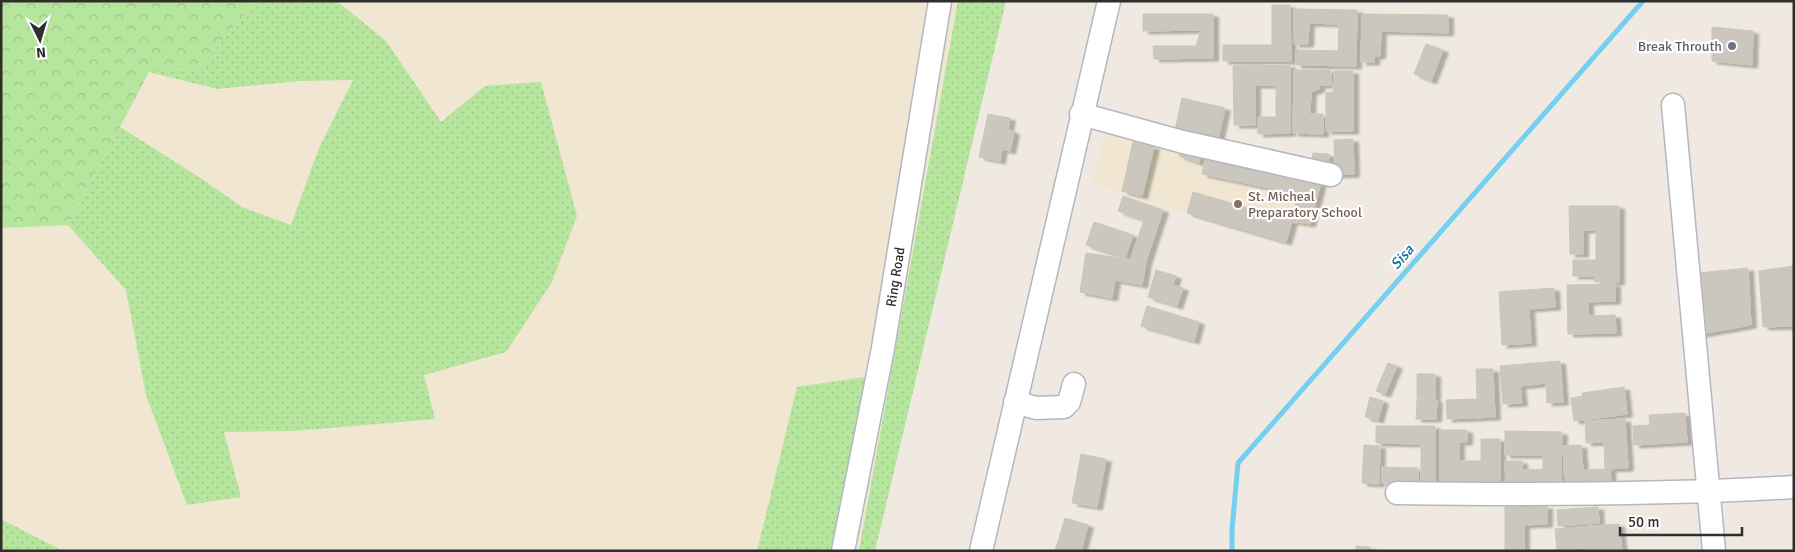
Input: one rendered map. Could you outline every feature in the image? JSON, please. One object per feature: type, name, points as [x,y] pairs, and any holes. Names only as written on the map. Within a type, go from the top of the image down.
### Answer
[{"type":"street","name":"Ring Road","points":[[842,551],[883,348],[940,1]]},
{"type":"street","points":[[981,551],[1081,114],[1109,1]]},
{"type":"street","points":[[1673,105],[1714,551]]},
{"type":"street","points":[[1081,114],[1183,142],[1332,175]]},
{"type":"street","points":[[1015,402],[1036,408],[1064,407],[1070,402],[1074,384]]},
{"type":"street","points":[[1397,493],[1504,495],[1710,492],[1794,487]]},
{"type":"shaded area","points":[[1,1],[1005,1],[875,551],[1,551]]},
{"type":"shaded area","name":"St. Micheal Preparatory School","points":[[1109,125],[1327,176],[1312,229],[1290,226],[1285,246],[1091,183]]},
{"type":"green space","points":[[1,1],[256,1],[199,68],[149,72],[68,225],[1,228]]},
{"type":"green space","points":[[256,1],[337,1],[386,41],[441,122],[485,86],[541,82],[577,216],[552,282],[506,352],[424,375],[435,419],[294,431],[224,432],[241,497],[187,505],[146,395],[126,290],[68,225],[120,127],[242,207],[291,225],[319,148],[353,80],[300,81],[217,89],[149,72],[199,68]]},
{"type":"green space","points":[[958,1],[1006,1],[875,551],[859,551]]},
{"type":"green space","points":[[865,377],[835,551],[757,551],[797,387]]},
{"type":"green space","points":[[1,519],[63,551],[1,551]]},
{"type":"building","points":[[1272,5],[1290,5],[1291,61],[1223,61],[1223,45],[1272,45]]},
{"type":"building","points":[[1294,9],[1357,10],[1356,66],[1296,65],[1296,50],[1338,51],[1339,24],[1309,23],[1308,44],[1294,44]]},
{"type":"building","points":[[1143,14],[1213,14],[1213,58],[1154,59],[1153,46],[1196,46],[1201,30],[1143,31]]},
{"type":"building","points":[[1362,14],[1448,15],[1448,33],[1381,31],[1380,56],[1374,56],[1374,62],[1361,62]]},
{"type":"building","name":"Break Throuth","points":[[1712,27],[1753,31],[1752,65],[1712,61]]},
{"type":"building","points":[[1426,44],[1443,50],[1431,81],[1414,74]]},
{"type":"building","points":[[1290,65],[1290,133],[1258,134],[1258,117],[1276,117],[1276,85],[1255,85],[1255,125],[1234,125],[1233,66]]},
{"type":"building","points":[[1294,70],[1331,70],[1331,85],[1319,85],[1319,89],[1311,92],[1310,114],[1323,114],[1323,134],[1293,133]]},
{"type":"building","points":[[1334,71],[1353,71],[1353,131],[1326,131],[1326,92],[1333,93]]},
{"type":"building","points":[[1182,98],[1225,108],[1218,140],[1175,130]]},
{"type":"building","points":[[988,114],[1010,118],[1008,129],[1014,132],[1010,151],[1002,149],[1000,161],[979,157]]},
{"type":"building","points":[[1353,139],[1354,174],[1335,175],[1334,140]]},
{"type":"building","points":[[1133,142],[1154,147],[1142,196],[1122,191]]},
{"type":"building","points":[[1182,148],[1201,155],[1199,163],[1179,156]]},
{"type":"building","points":[[1313,153],[1329,154],[1328,165],[1312,163]]},
{"type":"building","points":[[1206,154],[1321,182],[1310,224],[1292,221],[1298,194],[1202,174]]},
{"type":"building","points":[[1193,192],[1292,221],[1286,242],[1187,213]]},
{"type":"building","points":[[1123,196],[1163,210],[1146,262],[1131,258],[1144,220],[1118,211]]},
{"type":"building","points":[[1569,206],[1619,206],[1619,282],[1595,282],[1595,276],[1573,276],[1573,260],[1596,260],[1596,230],[1583,230],[1583,254],[1570,254]]},
{"type":"building","points":[[1094,222],[1133,235],[1125,258],[1086,245]]},
{"type":"building","points":[[1086,253],[1146,262],[1142,285],[1115,280],[1112,298],[1080,292]]},
{"type":"building","points":[[1794,266],[1794,326],[1763,327],[1759,271]]},
{"type":"building","points":[[1748,268],[1751,325],[1695,335],[1689,274]]},
{"type":"building","points":[[1156,270],[1176,276],[1173,285],[1183,288],[1177,306],[1148,297]]},
{"type":"building","points":[[1615,284],[1615,301],[1588,302],[1588,316],[1615,315],[1616,333],[1568,334],[1567,285]]},
{"type":"building","points":[[1554,288],[1555,307],[1529,309],[1531,343],[1502,345],[1499,292]]},
{"type":"building","points":[[1147,306],[1199,322],[1194,341],[1141,326]]},
{"type":"building","points":[[1560,361],[1563,402],[1547,403],[1546,383],[1520,386],[1522,403],[1503,404],[1500,366]]},
{"type":"building","points":[[1388,363],[1397,366],[1385,394],[1376,391]]},
{"type":"building","points":[[1476,369],[1493,369],[1495,417],[1447,419],[1446,400],[1477,399]]},
{"type":"building","points":[[1417,374],[1435,374],[1435,399],[1417,399]]},
{"type":"building","points":[[1624,387],[1627,414],[1574,421],[1571,398],[1583,396],[1582,393]]},
{"type":"building","points":[[1370,397],[1383,401],[1378,420],[1365,417]]},
{"type":"building","points":[[1417,400],[1437,400],[1436,419],[1416,419]]},
{"type":"building","points":[[1685,413],[1687,442],[1634,445],[1633,426],[1650,425],[1649,415]]},
{"type":"building","points":[[1625,419],[1628,468],[1605,469],[1604,442],[1586,443],[1585,421]]},
{"type":"building","points":[[1376,426],[1435,426],[1435,481],[1421,481],[1421,444],[1376,443]]},
{"type":"building","points":[[1440,430],[1467,430],[1467,442],[1459,442],[1459,461],[1481,461],[1481,439],[1500,439],[1500,484],[1440,484]]},
{"type":"building","points":[[1505,431],[1562,432],[1561,469],[1543,469],[1543,455],[1505,455]]},
{"type":"building","points":[[1364,445],[1380,446],[1379,484],[1362,483]]},
{"type":"building","points":[[1581,445],[1583,470],[1610,469],[1611,484],[1565,487],[1563,446]]},
{"type":"building","points":[[1081,454],[1106,459],[1097,507],[1072,503]]},
{"type":"building","points":[[1505,461],[1522,461],[1522,470],[1561,469],[1561,487],[1506,487]]},
{"type":"building","points":[[1382,467],[1418,468],[1418,484],[1382,483]]},
{"type":"building","points":[[1547,506],[1547,524],[1524,525],[1524,551],[1505,551],[1505,507]]},
{"type":"building","points":[[1598,507],[1599,523],[1558,526],[1557,510]]},
{"type":"building","points":[[1065,518],[1088,525],[1081,551],[1055,551]]},
{"type":"building","points":[[1619,524],[1622,551],[1588,551],[1586,548],[1557,550],[1555,529]]},
{"type":"building","points":[[1356,546],[1370,547],[1369,551],[1356,551]]},
{"type":"waterway","name":"Sisa","points":[[1232,551],[1238,463],[1643,1]]},
{"type":"place","name":"Break Throuth","points":[[1732,46]]},
{"type":"place","name":"St. Micheal Preparatory School","points":[[1238,204]]}]
